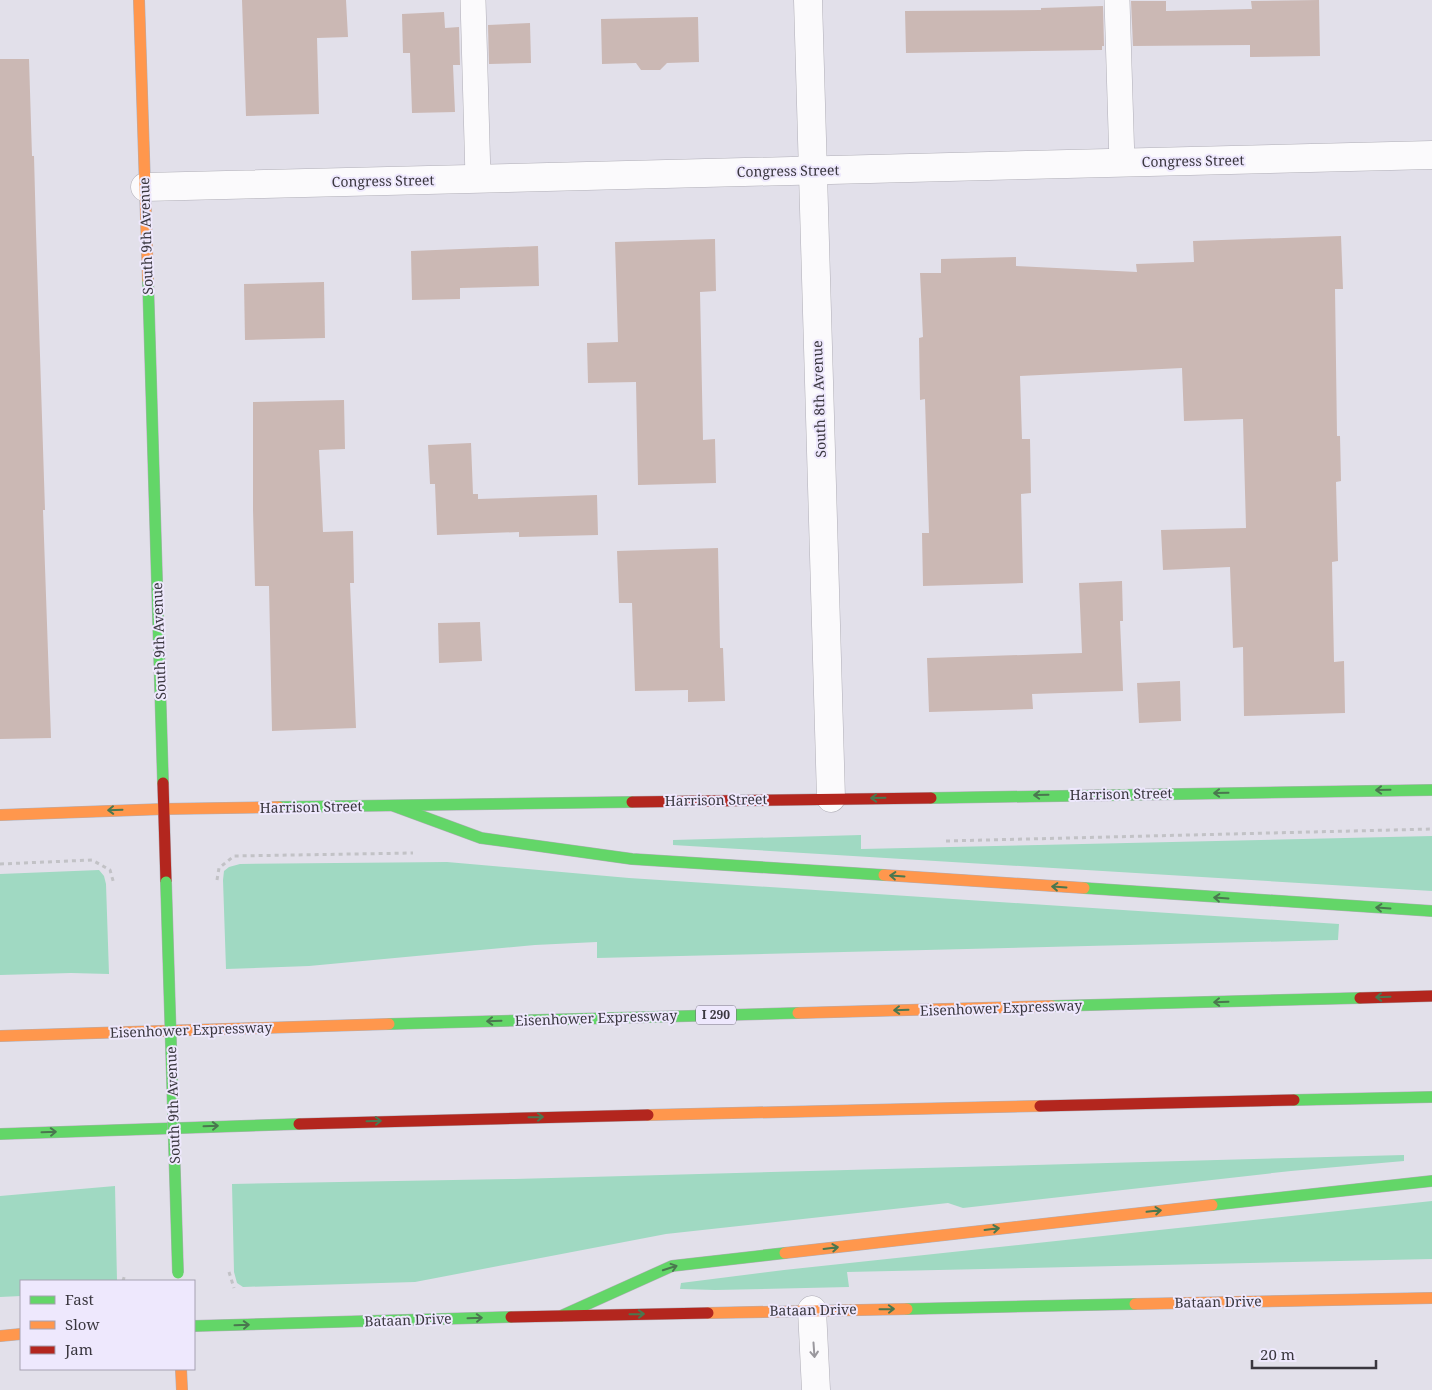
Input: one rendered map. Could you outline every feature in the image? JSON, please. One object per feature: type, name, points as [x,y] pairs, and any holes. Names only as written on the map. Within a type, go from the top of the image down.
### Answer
[{"type":"main road","name":"South 9th Avenue","points":[[139,0],[178,1277]]},
{"type":"main road","name":"Harrison Street","points":[[0,815],[164,809],[1432,790]]},
{"type":"main road","points":[[394,806],[481,838],[632,859],[1432,912]]},
{"type":"main road","name":"Eisenhower Expressway","points":[[0,1036],[1432,996]]},
{"type":"main road","points":[[0,1134],[378,1121],[1432,1097]]},
{"type":"main road","points":[[561,1316],[672,1266],[1432,1181]]},
{"type":"main road","name":"Bataan Drive","points":[[195,1326],[812,1310],[1432,1298]]},
{"type":"main road","points":[[0,1336],[20,1334]]},
{"type":"main road","points":[[181,1370],[182,1390]]},
{"type":"street","name":"South 8th Avenue","points":[[808,0],[831,798]]},
{"type":"street","name":"Congress Street","points":[[145,187],[1432,155]]},
{"type":"street","points":[[812,1310],[816,1390]]},
{"type":"lane","points":[[473,0],[478,178]]},
{"type":"lane","points":[[1117,0],[1122,162]]},
{"type":"path","points":[[943,841],[1432,829]]},
{"type":"path","points":[[217,880],[219,868],[234,856],[412,854]]},
{"type":"path","points":[[0,864],[92,860],[110,870],[114,884]]},
{"type":"path","points":[[123,1280],[125,1274]]},
{"type":"green space","points":[[861,835],[861,849],[1432,836],[1432,891],[673,845],[673,840]]},
{"type":"green space","points":[[447,862],[629,878],[1339,924],[1338,940],[597,958],[597,942],[535,945],[309,966],[226,969],[223,880],[224,871],[229,867],[240,864]]},
{"type":"green space","points":[[99,870],[104,876],[106,884],[109,974],[0,975],[0,874]]},
{"type":"green space","points":[[1404,1155],[1404,1161],[1291,1171],[963,1208],[948,1203],[666,1234],[415,1282],[243,1287],[237,1283],[234,1272],[232,1184],[514,1179]]},
{"type":"green space","points":[[115,1186],[117,1280],[20,1280],[20,1296],[0,1297],[0,1196]]},
{"type":"green space","points":[[1432,1201],[1432,1259],[847,1272],[849,1287],[680,1289],[681,1283],[784,1270]]},
{"type":"building","points":[[242,0],[346,0],[348,37],[317,38],[319,114],[246,116]]},
{"type":"building","points":[[1319,0],[1320,56],[1250,57],[1250,45],[1133,46],[1131,1],[1166,1],[1166,11],[1252,9],[1251,1]]},
{"type":"building","points":[[1103,6],[1104,46],[1102,46],[1102,50],[906,53],[905,11],[1041,10],[1041,8]]},
{"type":"building","points":[[444,12],[445,28],[459,27],[460,65],[453,65],[455,112],[412,113],[410,53],[403,53],[402,14]]},
{"type":"building","points":[[698,17],[699,62],[667,63],[660,70],[641,70],[636,63],[602,64],[601,19]]},
{"type":"building","points":[[530,23],[531,63],[489,64],[488,25]]},
{"type":"building","points":[[0,59],[29,59],[32,156],[34,156],[51,738],[0,739]]},
{"type":"building","points":[[1341,236],[1343,289],[1335,289],[1337,436],[1340,436],[1341,481],[1336,482],[1338,561],[1332,562],[1334,662],[1344,661],[1345,713],[1244,716],[1243,647],[1233,648],[1230,567],[1163,570],[1161,530],[1246,528],[1243,419],[1184,421],[1182,368],[1020,376],[1022,439],[1030,439],[1031,493],[1021,494],[1023,583],[923,586],[922,533],[929,533],[925,399],[920,400],[919,338],[923,337],[920,273],[941,273],[941,259],[1016,257],[1016,266],[1137,272],[1136,264],[1194,262],[1193,241]]},
{"type":"building","points":[[715,239],[716,291],[700,292],[703,440],[715,439],[716,483],[638,485],[636,382],[588,383],[587,343],[618,342],[615,242]]},
{"type":"building","points":[[538,246],[539,286],[460,288],[460,299],[412,300],[411,251]]},
{"type":"building","points":[[324,282],[325,338],[245,340],[244,284]]},
{"type":"building","points":[[344,400],[345,449],[319,450],[323,532],[353,531],[354,583],[350,583],[356,728],[272,731],[269,586],[255,586],[253,402]]},
{"type":"building","points":[[471,443],[473,494],[478,494],[478,499],[597,495],[598,535],[519,537],[519,532],[437,535],[435,484],[430,484],[428,445]]},
{"type":"building","points":[[718,548],[720,648],[723,648],[725,701],[688,702],[688,690],[635,691],[632,603],[619,603],[617,551]]},
{"type":"building","points":[[1122,581],[1123,621],[1120,621],[1123,691],[1032,694],[1033,709],[929,712],[927,658],[1082,653],[1079,583]]},
{"type":"building","points":[[480,622],[482,661],[439,663],[438,623]]},
{"type":"building","points":[[1180,681],[1181,721],[1139,723],[1137,683]]},
{"type":"traffic: fast","points":[[148,280],[163,783]]},
{"type":"traffic: fast","points":[[931,798],[1432,790]]},
{"type":"traffic: fast","points":[[279,807],[632,802]]},
{"type":"traffic: fast","points":[[394,806],[481,838],[632,859],[884,875]]},
{"type":"traffic: fast","points":[[166,882],[178,1273]]},
{"type":"traffic: fast","points":[[1084,888],[1432,911]]},
{"type":"traffic: fast","points":[[1052,1006],[1360,998]]},
{"type":"traffic: fast","points":[[389,1024],[798,1013]]},
{"type":"traffic: fast","points":[[1294,1100],[1432,1097]]},
{"type":"traffic: fast","points":[[0,1134],[299,1124]]},
{"type":"traffic: fast","points":[[1212,1205],[1432,1181]]},
{"type":"traffic: fast","points":[[561,1316],[672,1266],[785,1253]]},
{"type":"traffic: fast","points":[[907,1309],[1135,1304]]},
{"type":"traffic: fast","points":[[195,1326],[511,1317]]},
{"type":"traffic: slow","points":[[139,0],[148,280]]},
{"type":"traffic: slow","points":[[0,815],[279,807]]},
{"type":"traffic: slow","points":[[884,875],[1084,888]]},
{"type":"traffic: slow","points":[[798,1013],[1052,1006]]},
{"type":"traffic: slow","points":[[0,1036],[389,1024]]},
{"type":"traffic: slow","points":[[648,1115],[1040,1106]]},
{"type":"traffic: slow","points":[[785,1253],[1212,1205]]},
{"type":"traffic: slow","points":[[1135,1304],[1432,1298]]},
{"type":"traffic: slow","points":[[708,1313],[907,1309]]},
{"type":"traffic: slow","points":[[0,1336],[20,1334]]},
{"type":"traffic: slow","points":[[181,1370],[182,1390]]},
{"type":"traffic: jam","points":[[163,783],[166,882]]},
{"type":"traffic: jam","points":[[632,802],[931,798]]},
{"type":"traffic: jam","points":[[1360,998],[1432,996]]},
{"type":"traffic: jam","points":[[1040,1106],[1294,1100]]},
{"type":"traffic: jam","points":[[299,1124],[648,1115]]},
{"type":"traffic: jam","points":[[511,1317],[708,1313]]}]
